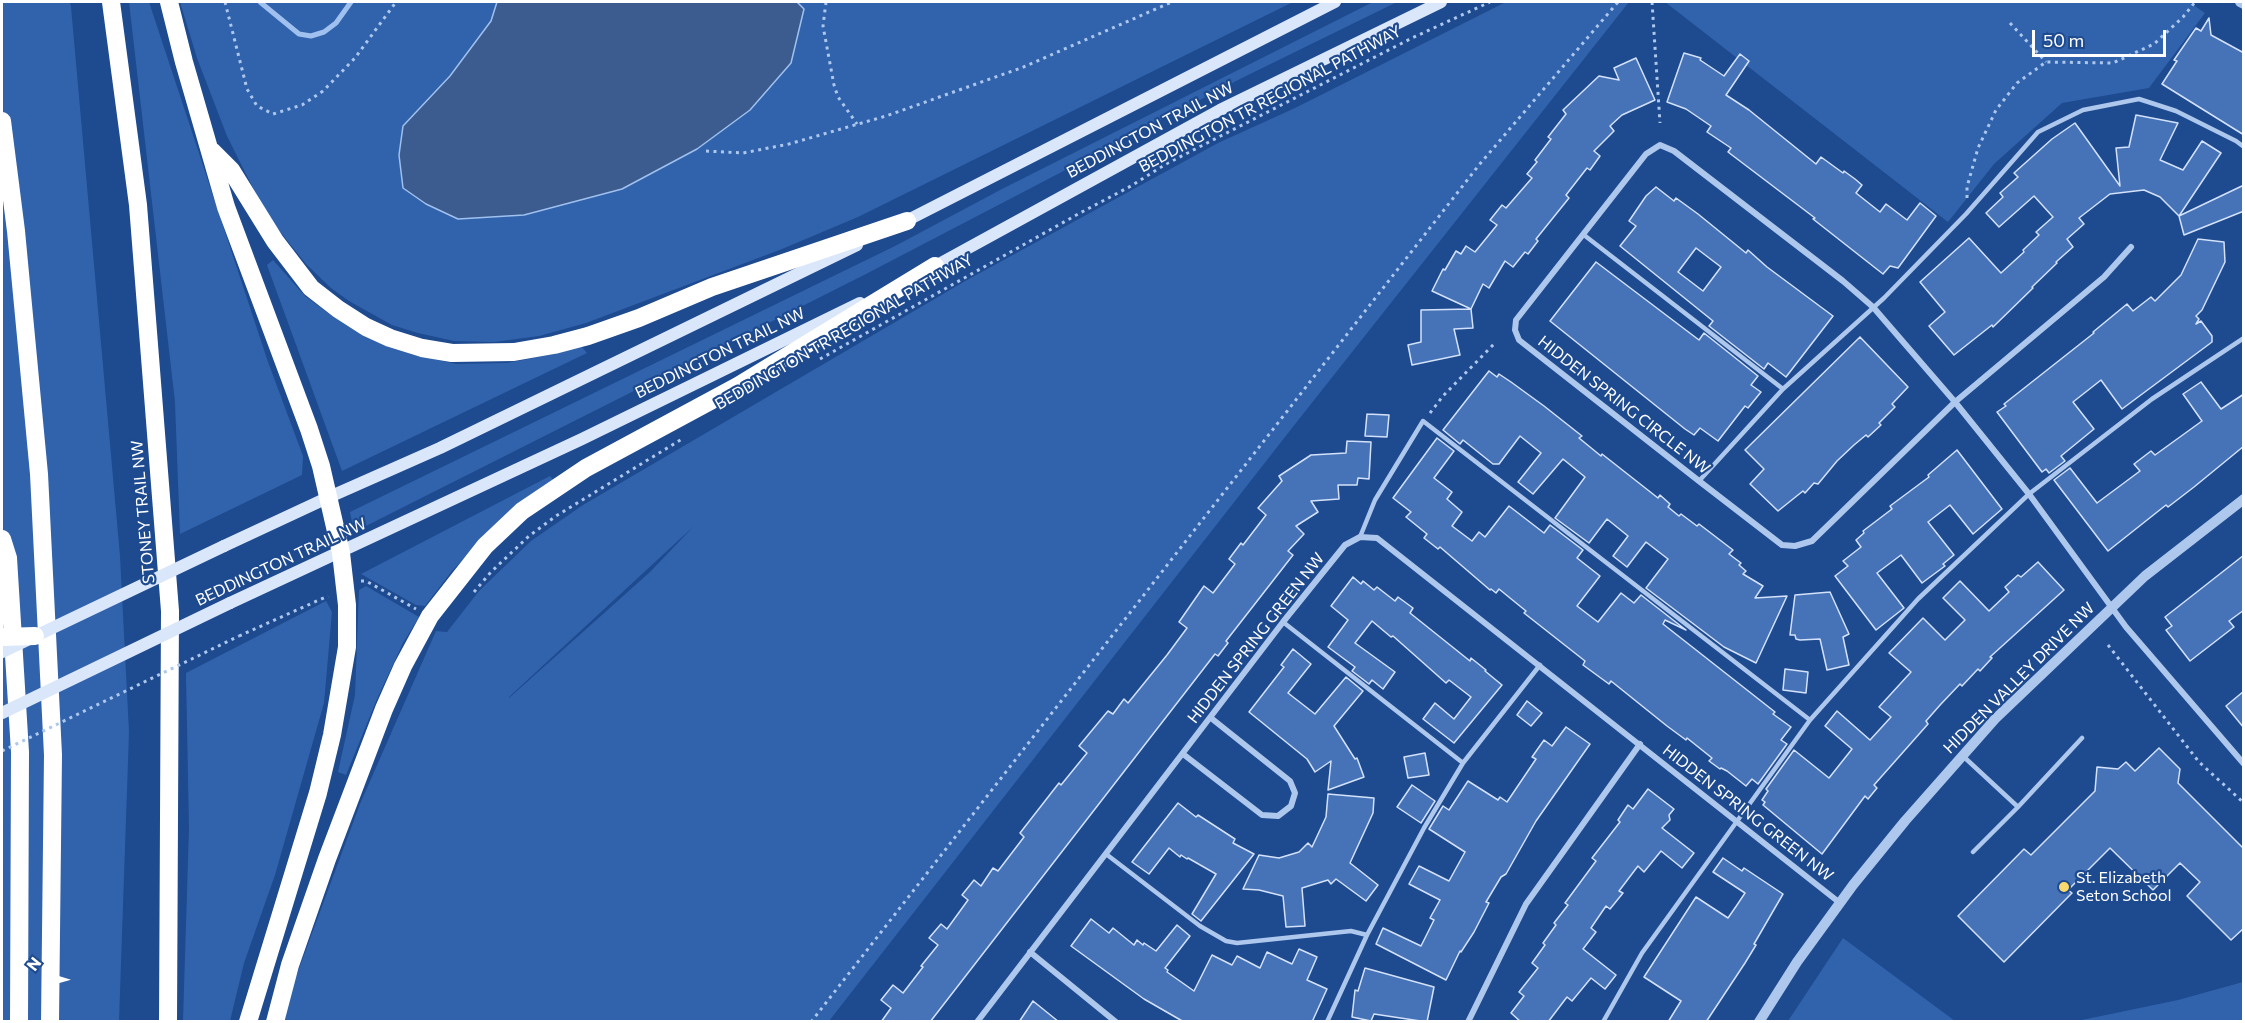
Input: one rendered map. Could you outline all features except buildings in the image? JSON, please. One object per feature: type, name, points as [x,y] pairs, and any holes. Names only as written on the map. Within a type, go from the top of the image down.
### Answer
[{"type":"highway","name":"STONEY TRAIL NW","points":[[111,2],[138,205],[170,611],[168,1022]]},
{"type":"highway","points":[[169,2],[226,207],[309,429],[340,552],[348,605],[347,647],[332,735],[315,804],[248,1022]]},
{"type":"highway","points":[[2,122],[16,231],[39,474],[53,755],[50,1022]]},
{"type":"highway","points":[[211,150],[231,170],[275,241],[311,288],[338,309],[390,338],[422,348],[452,353],[514,352],[588,336],[639,318],[712,287],[907,221]]},
{"type":"highway","points":[[275,1022],[290,965],[327,859],[403,666],[430,616],[486,546],[522,511],[586,468],[738,386],[935,266]]},
{"type":"highway","points":[[2,539],[8,558],[20,752],[19,1022]]},
{"type":"highway","points":[[2,636],[35,636]]},
{"type":"main road","name":"BEDDINGTON TRAIL NW","points":[[2,652],[327,498],[440,448],[907,221],[1335,2]]},
{"type":"main road","name":"BEDDINGTON TRAIL NW","points":[[2,713],[230,603],[582,439],[935,266],[1220,110],[1441,2]]},
{"type":"street","points":[[2240,2],[2244,4]]},
{"type":"street","name":"HIDDEN SPRING CIRCLE NW","points":[[1955,402],[1812,541],[1795,546],[1782,545],[1519,340],[1515,330],[1516,320],[1646,154],[1660,145],[1674,151],[1874,307],[1955,402],[2029,494],[2111,608],[2244,764]]},
{"type":"street","points":[[1955,402],[2104,277],[2131,247]]},
{"type":"street","name":"HIDDEN VALLEY DRIVE NW","points":[[1759,1022],[1797,962],[1840,903],[1905,821],[1995,719],[2145,576],[2244,499]]},
{"type":"street","name":"HIDDEN SPRING GREEN NW","points":[[977,1022],[1283,622],[1345,545],[1360,537],[1377,538],[1738,820],[1840,903]]},
{"type":"street","points":[[1183,754],[1263,815],[1278,816],[1291,806],[1295,793],[1290,782],[1211,718]]},
{"type":"street","name":"HIDDEN SPRING GREEN NW","points":[[1468,1022],[1526,904],[1640,744]]},
{"type":"street","points":[[1030,952],[1116,1022]]},
{"type":"lane","points":[[1698,481],[1783,389],[1874,307],[1966,214],[2038,132],[2083,110],[2139,99],[2176,111],[2244,147]]},
{"type":"lane","points":[[1584,235],[1783,389]]},
{"type":"lane","points":[[1603,1022],[1642,952],[1810,720],[1918,599],[2029,494],[2152,399],[2244,338]]},
{"type":"lane","points":[[1360,537],[1376,500],[1423,421],[1810,720]]},
{"type":"lane","points":[[1283,622],[1463,763]]},
{"type":"lane","points":[[1327,1022],[1367,935],[1424,828],[1463,763],[1540,665]]},
{"type":"lane","points":[[1973,852],[2082,738]]},
{"type":"lane","points":[[1962,755],[2018,807]]},
{"type":"lane","points":[[1106,854],[1200,926],[1226,941],[1236,943],[1352,931],[1367,935]]},
{"type":"path","points":[[225,2],[247,89],[257,106],[273,114],[302,105],[323,91],[355,58],[396,2]]},
{"type":"path","points":[[826,2],[824,26],[834,85],[838,97],[857,124]]},
{"type":"path","points":[[706,151],[743,153],[789,144],[857,124],[1021,68],[1172,2]]},
{"type":"path","name":"BEDDINGTON TR REGIONAL PATHWAY","points":[[811,364],[1131,186],[1166,164],[1412,38],[1490,2]]},
{"type":"path","points":[[812,1022],[1479,165],[1618,2]]},
{"type":"path","points":[[1652,2],[1660,123]]},
{"type":"path","points":[[1966,214],[1967,187],[1978,148],[1996,110],[2017,83],[2046,62],[2113,63],[2154,44],[2183,17],[2195,2]]},
{"type":"path","points":[[2010,23],[2046,62]]},
{"type":"path","points":[[1423,421],[1443,396],[1494,344]]},
{"type":"path","points":[[470,597],[491,572],[529,536],[641,462],[682,438]]},
{"type":"path","points":[[2,751],[358,581],[366,581],[430,616]]},
{"type":"path","points":[[2108,645],[2199,762],[2244,803]]},
{"type":"shaded area","points":[[2,2],[70,2],[71,7],[120,556],[129,732],[119,1021],[2,1022]]},
{"type":"shaded area","points":[[129,2],[149,2],[268,362],[303,456],[302,475],[180,534],[175,402]]},
{"type":"shaded area","points":[[180,2],[1293,2],[858,217],[782,249],[586,323],[539,336],[494,342],[454,341],[392,325],[349,301],[331,288],[306,264],[266,214],[227,136],[197,58]]},
{"type":"shaded area","points":[[497,2],[797,2],[804,9],[791,63],[750,110],[697,149],[622,189],[524,215],[458,219],[426,204],[403,188],[399,155],[403,126],[450,76],[491,21]]},
{"type":"shaded area","points":[[1373,2],[1397,2],[1242,78],[866,274],[354,532],[350,512],[897,245],[1002,189]]},
{"type":"shaded area","points":[[1506,2],[1629,2],[1292,428],[829,1021],[283,1022],[291,990],[360,804],[436,631],[447,632],[479,591],[531,541],[583,505],[967,280],[1218,143],[1295,108]],"holes":[[[694,526],[650,572],[509,698]]]},
{"type":"shaded area","points":[[1665,2],[2189,2],[2205,13],[2149,88],[2062,103],[1994,164],[1948,222]]},
{"type":"shaded area","points":[[273,260],[305,296],[331,315],[411,354],[456,364],[507,363],[581,346],[587,353],[342,471],[267,265]]},
{"type":"shaded area","points":[[550,476],[555,482],[482,539],[452,571],[425,606],[416,605],[361,574]]},
{"type":"shaded area","points":[[366,586],[419,617],[403,643],[377,699],[346,775],[338,772],[355,695],[359,590]]},
{"type":"shaded area","points":[[326,601],[332,612],[324,703],[275,875],[244,963],[230,1021],[183,1021],[189,829],[186,673]]},
{"type":"shaded area","points":[[1843,938],[1955,1021],[1788,1021]]},
{"type":"shaded area","points":[[2243,982],[2243,1021],[2077,1021],[2178,1000]]},
{"type":"waterway","points":[[260,2],[299,34],[311,36],[324,32],[336,23],[351,2]]},
{"type":"place","name":"St. Elizabeth Seton School","points":[[2064,887]]}]
